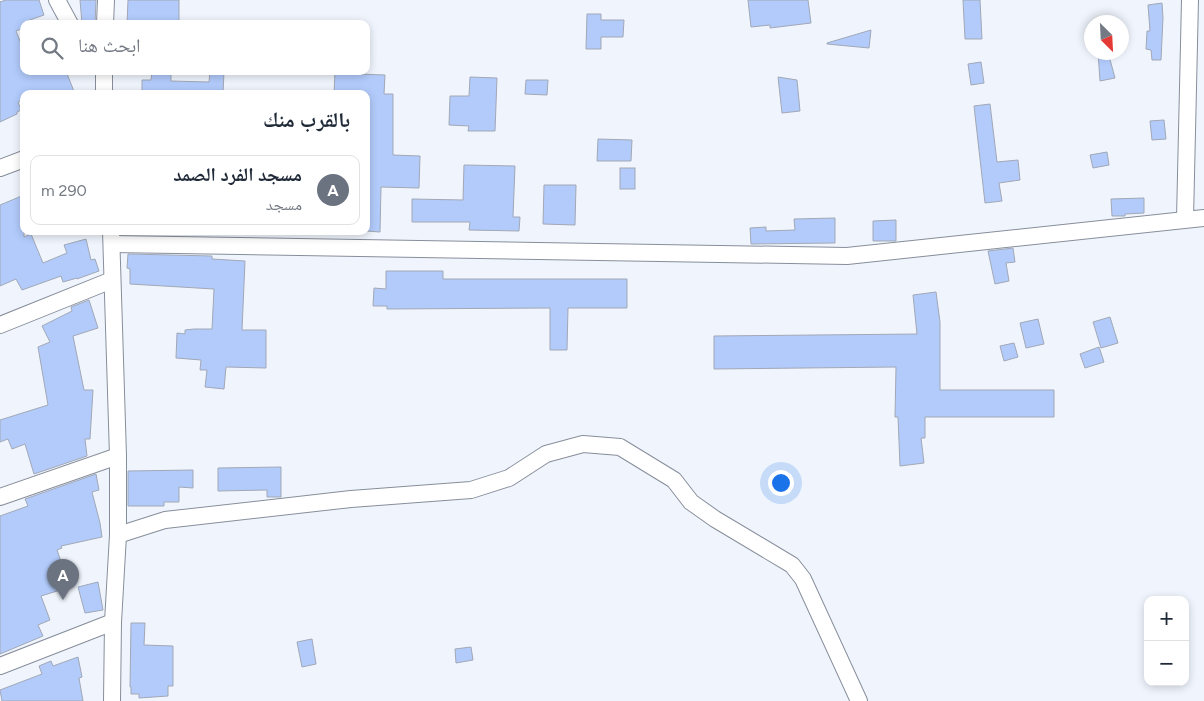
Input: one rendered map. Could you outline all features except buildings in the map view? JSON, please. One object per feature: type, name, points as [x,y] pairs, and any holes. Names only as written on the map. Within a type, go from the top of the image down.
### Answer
[{"type":"street","points":[[57,0],[68,20]]},
{"type":"street","points":[[104,20],[106,0]]},
{"type":"street","points":[[1185,219],[1197,39],[1190,0]]},
{"type":"street","points":[[0,168],[20,160]]},
{"type":"street","points":[[112,701],[113,622],[118,534],[118,456],[111,238],[847,256],[1204,218]]},
{"type":"street","points":[[0,326],[112,280]]},
{"type":"street","points":[[118,534],[165,520],[351,498],[471,490],[508,478],[546,454],[583,444],[620,447],[674,480],[691,502],[715,519],[792,565],[803,579],[859,701]]},
{"type":"street","points":[[0,496],[118,456]]},
{"type":"street","points":[[0,666],[113,622]]},
{"type":"place","name":"مسجد الفرد الصمد","points":[[63,600]]}]
